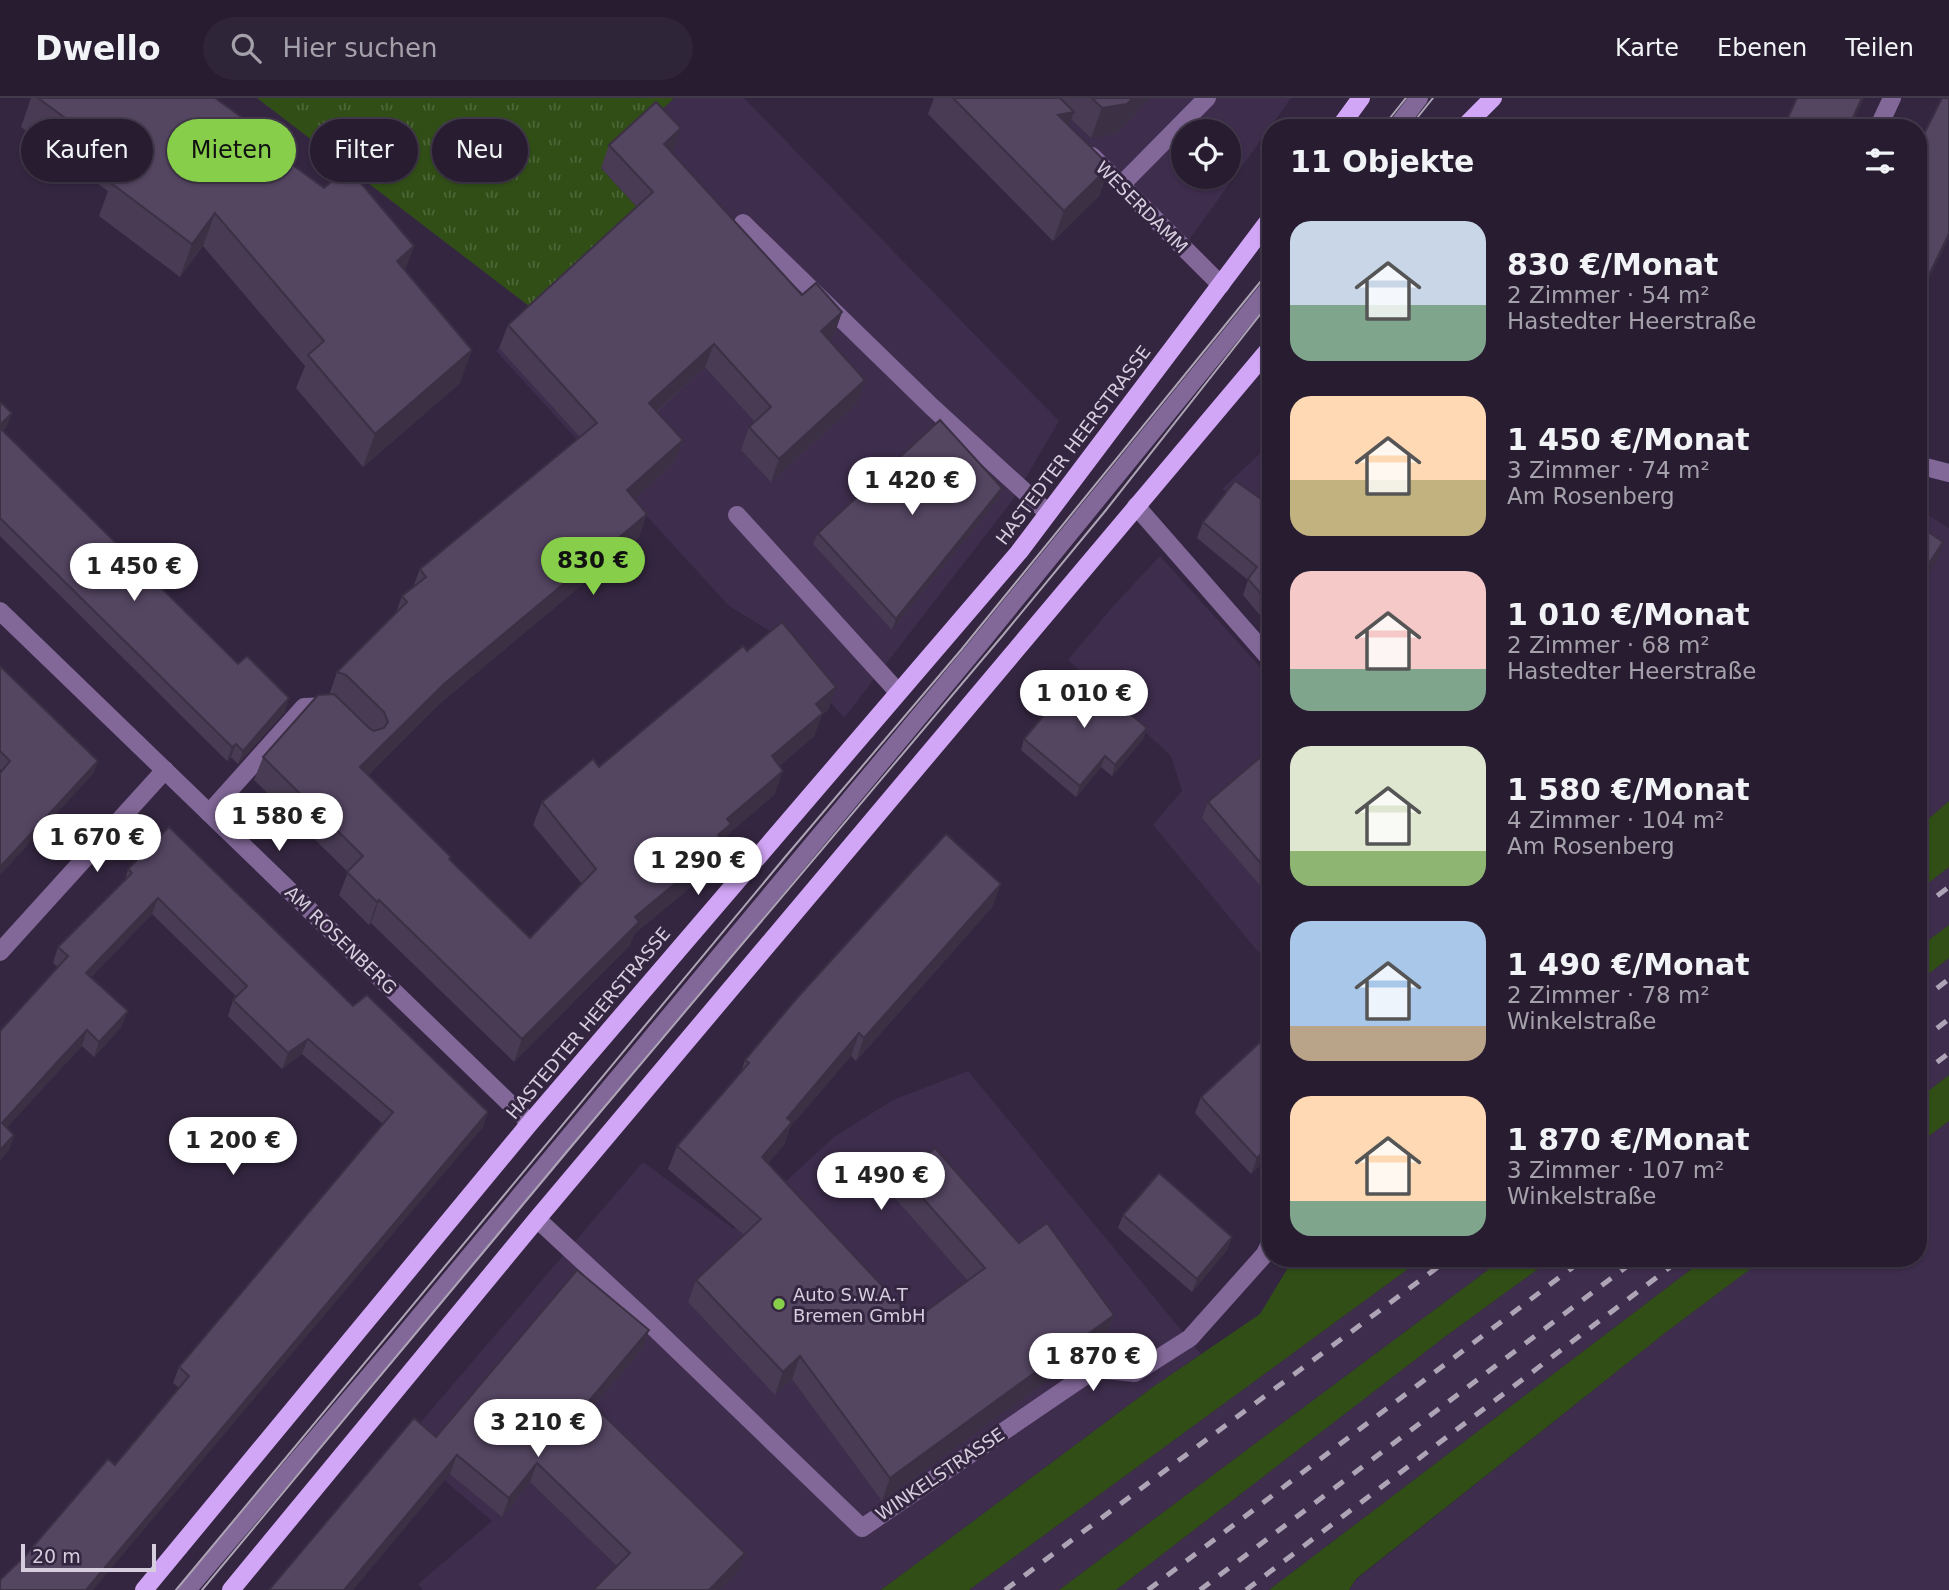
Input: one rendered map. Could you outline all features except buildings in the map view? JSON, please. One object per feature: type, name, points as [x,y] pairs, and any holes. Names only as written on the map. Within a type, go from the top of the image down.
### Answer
[{"type":"main road","points":[[1346,119],[1361,98]]},
{"type":"main road","points":[[1472,119],[1493,98]]},
{"type":"main road","name":"HASTEDTER HEERSTRASSE","points":[[144,1590],[530,1123],[1018,552],[1262,230]]},
{"type":"main road","points":[[231,1590],[537,1219],[1262,357]]},
{"type":"street","points":[[1121,186],[1207,98]]},
{"type":"street","points":[[1403,119],[1419,98]]},
{"type":"street","points":[[1882,119],[1892,98]]},
{"type":"street","name":"WESERDAMM","points":[[1083,147],[1221,285]]},
{"type":"street","points":[[743,223],[932,407],[1048,513]]},
{"type":"street","points":[[187,1590],[960,668],[1262,297]]},
{"type":"street","points":[[1927,468],[1949,474]]},
{"type":"street","points":[[1136,506],[1262,650]]},
{"type":"street","points":[[737,516],[898,692]]},
{"type":"street","name":"AM ROSENBERG","points":[[0,611],[530,1123]]},
{"type":"street","points":[[209,813],[304,707],[330,706],[339,715]]},
{"type":"street","points":[[0,951],[165,770]]},
{"type":"street","name":"WINKELSTRASSE","points":[[537,1219],[862,1528],[1095,1369],[1135,1373],[1191,1338],[1262,1257]]},
{"type":"shaded area","points":[[674,98],[744,98],[1059,421],[1012,501],[844,718],[768,630],[729,606],[496,351],[644,215],[601,168]]},
{"type":"shaded area","points":[[1039,98],[1291,98],[1276,119],[1262,119],[1262,138],[1241,168],[1241,119],[1171,119],[1171,189],[1226,189],[1184,247]]},
{"type":"shaded area","points":[[1262,452],[1262,513],[1222,489]]},
{"type":"shaded area","points":[[1927,515],[1949,528],[1949,801],[1927,820]]},
{"type":"shaded area","points":[[1160,556],[1262,669],[1262,956],[1153,825],[1182,791],[1171,756],[1068,660]]},
{"type":"shaded area","points":[[1949,867],[1949,925],[1927,941],[1927,884]]},
{"type":"shaded area","points":[[1949,958],[1949,1075],[1927,1092],[1927,975]]},
{"type":"shaded area","points":[[968,1071],[1201,1354],[881,1590],[423,1590],[418,1584],[492,1521],[402,1444],[643,1162],[734,1229],[834,1137],[893,1100]]},
{"type":"shaded area","points":[[1949,1121],[1949,1590],[1349,1590],[1356,1580],[1665,1333],[1753,1267],[1927,1267],[1927,1137]]},
{"type":"shaded area","points":[[1411,1267],[1492,1267],[1059,1590],[969,1590]]},
{"type":"shaded area","points":[[1541,1267],[1694,1267],[1269,1590],[1116,1590],[1446,1336]]},
{"type":"green space","points":[[257,98],[674,98],[601,168],[644,215],[538,313],[367,182],[418,182],[418,119],[310,119],[310,139],[296,128],[296,119],[284,119]]},
{"type":"green space","points":[[1949,801],[1949,867],[1927,884],[1927,820]]},
{"type":"green space","points":[[1949,925],[1949,958],[1927,975],[1927,941]]},
{"type":"green space","points":[[1949,1075],[1949,1121],[1927,1137],[1927,1092]]},
{"type":"green space","points":[[1289,1267],[1411,1267],[969,1590],[881,1590],[1153,1387],[1260,1314]]},
{"type":"green space","points":[[1492,1267],[1541,1267],[1446,1336],[1116,1590],[1059,1590]]},
{"type":"green space","points":[[1694,1267],[1753,1267],[1665,1333],[1356,1579],[1349,1590],[1269,1590]]},
{"type":"tram line","points":[[1389,119],[1406,98]]},
{"type":"tram line","points":[[1416,119],[1433,98]]},
{"type":"tram line","points":[[176,1590],[786,856],[961,650],[1262,280]]},
{"type":"tram line","points":[[202,1590],[564,1155],[1003,635],[1106,510],[1262,312]]},
{"type":"railway","points":[[1927,903],[1949,887]]},
{"type":"railway","points":[[1927,996],[1949,979]]},
{"type":"railway","points":[[1927,1036],[1949,1019]]},
{"type":"railway","points":[[1927,1070],[1949,1053]]},
{"type":"railway","points":[[1005,1590],[1438,1267]]},
{"type":"railway","points":[[1148,1590],[1573,1267]]},
{"type":"railway","points":[[1200,1590],[1626,1267]]},
{"type":"railway","points":[[1246,1590],[1670,1267]]},
{"type":"place","name":"Auto S.W.A.T Bremen GmbH","points":[[779,1304]]}]
